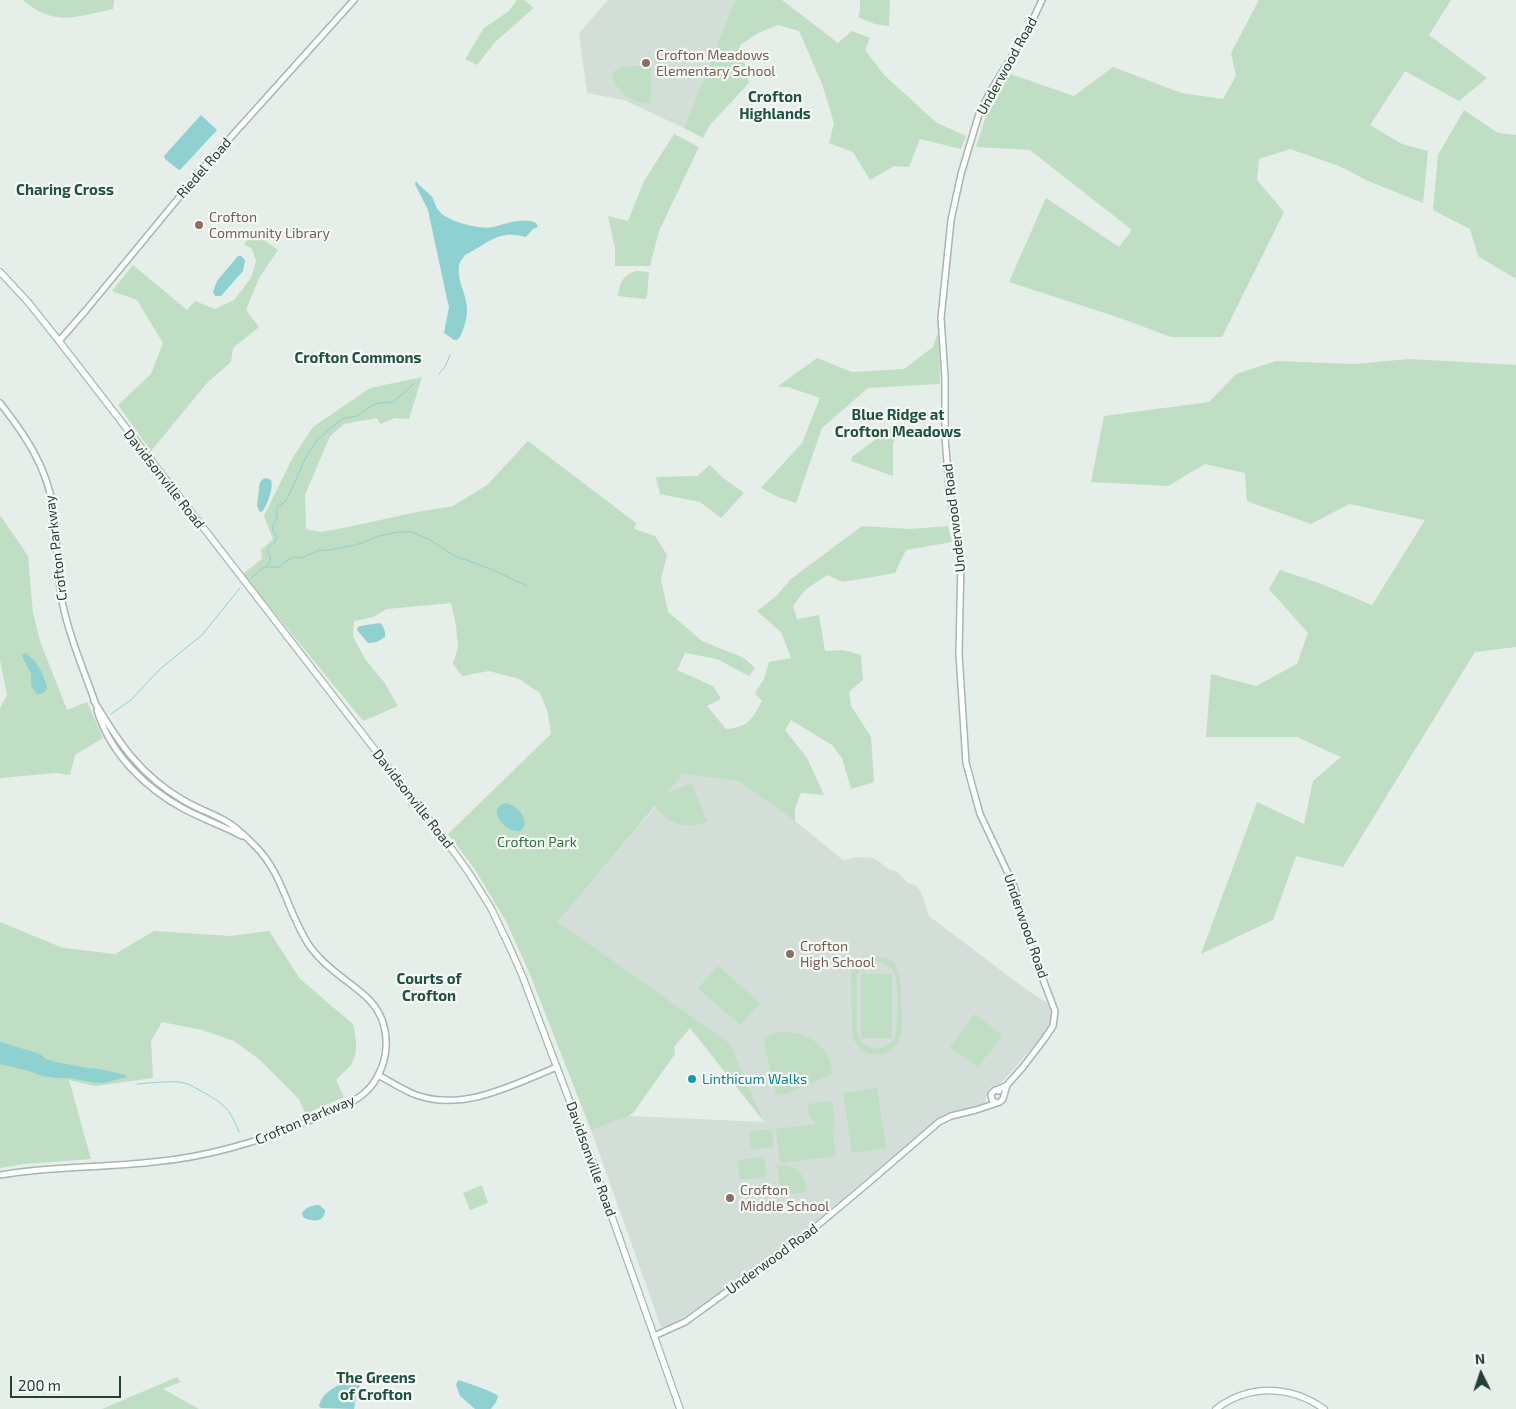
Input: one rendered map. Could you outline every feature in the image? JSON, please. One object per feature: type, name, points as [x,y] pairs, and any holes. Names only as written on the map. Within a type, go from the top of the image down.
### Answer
[{"type":"main road","name":"Davidsonville Road","points":[[0,272],[28,302],[59,341],[469,873],[491,908],[510,948],[557,1067],[680,1409]]},
{"type":"main road","points":[[1216,1409],[1244,1394],[1275,1390],[1300,1395],[1324,1409]]},
{"type":"street","name":"Riedel Road","points":[[59,341],[204,167],[354,0]]},
{"type":"street","name":"Underwood Road","points":[[997,1090],[1007,1084],[1023,1067],[1050,1032],[1055,1011],[1033,953],[1014,886],[980,814],[966,763],[959,654],[961,559],[949,487],[945,437],[945,383],[941,318],[951,220],[961,174],[975,125],[986,98],[1029,28],[1042,0]]},
{"type":"street","name":"Crofton Parkway","points":[[0,403],[27,438],[46,477],[53,507],[59,582],[65,618],[94,701],[124,749],[150,776],[186,802],[226,821],[238,829],[262,853],[274,870],[284,890],[293,916],[313,950],[331,969],[367,996],[376,1008],[384,1025],[386,1048],[385,1058],[378,1075],[362,1095],[346,1105],[270,1136],[219,1152],[152,1162],[26,1171],[0,1175]]},
{"type":"street","points":[[378,1075],[405,1091],[416,1095],[434,1100],[459,1100],[488,1094],[557,1067]]},
{"type":"street","name":"Underwood Road","points":[[1003,1094],[1007,1084]]},
{"type":"street","points":[[982,1108],[992,1092],[997,1090],[1003,1094],[1002,1100],[996,1103],[990,1096]]},
{"type":"street","name":"Underwood Road","points":[[654,1336],[685,1322],[806,1234],[939,1122],[951,1116],[996,1103]]},
{"type":"shaded area","name":"Crofton Meadows Elementary School","points":[[608,0],[735,0],[684,128],[624,100],[587,93],[579,33]]},
{"type":"shaded area","name":"Crofton High School","points":[[683,774],[738,781],[795,821],[843,860],[859,857],[874,858],[889,869],[896,871],[908,883],[917,886],[929,916],[1020,985],[1051,1006],[1052,1016],[1050,1025],[1042,1037],[999,1085],[990,1087],[984,1104],[950,1112],[938,1119],[809,1227],[721,1292],[682,1318],[661,1327],[591,1130],[619,1118],[629,1116],[765,1122],[728,1043],[558,922]]},
{"type":"green space","points":[[23,0],[114,0],[113,9],[66,18],[46,14]]},
{"type":"green space","points":[[517,0],[524,0],[534,8],[495,42],[477,65],[465,59],[484,28],[509,11]]},
{"type":"green space","points":[[735,0],[782,0],[838,43],[852,31],[870,38],[865,50],[884,75],[937,123],[966,136],[961,149],[920,139],[909,167],[894,166],[870,180],[853,152],[829,143],[834,123],[822,84],[799,31],[778,25],[758,33],[740,45],[749,83],[709,126],[703,138],[684,128]]},
{"type":"green space","points":[[860,0],[890,0],[889,26],[875,24],[858,17]]},
{"type":"green space","points":[[1259,0],[1451,0],[1429,35],[1487,78],[1459,101],[1405,71],[1370,125],[1402,144],[1428,151],[1423,203],[1366,180],[1339,166],[1290,149],[1259,159],[1257,180],[1284,212],[1222,337],[1171,337],[1120,318],[1009,282],[1046,198],[1119,247],[1132,230],[1030,150],[976,147],[987,113],[1010,74],[1074,96],[1113,67],[1181,93],[1223,99],[1236,76],[1231,53]]},
{"type":"green space","points":[[648,65],[651,67],[651,103],[644,103],[626,96],[617,86],[612,73],[619,67]]},
{"type":"green space","points":[[1464,110],[1498,133],[1516,135],[1516,279],[1478,256],[1470,229],[1433,210],[1438,155]]},
{"type":"green space","points":[[674,134],[699,147],[659,231],[650,266],[615,266],[615,248],[608,216],[628,221],[644,181]]},
{"type":"green space","points":[[254,233],[278,250],[259,278],[246,310],[259,327],[233,348],[231,362],[207,383],[151,451],[118,405],[151,374],[163,343],[137,300],[112,291],[133,265],[187,310],[195,301],[215,309],[234,300],[251,278],[256,261],[252,249],[244,244]]},
{"type":"green space","points":[[636,271],[649,272],[647,297],[645,299],[618,296],[622,280]]},
{"type":"green space","points":[[937,335],[939,336],[940,384],[868,388],[822,428],[796,503],[778,497],[761,488],[802,443],[820,398],[788,387],[777,387],[817,358],[852,372],[904,369],[933,347]]},
{"type":"green space","points":[[1409,359],[1516,365],[1516,647],[1475,652],[1343,867],[1296,856],[1273,920],[1201,954],[1257,802],[1304,824],[1313,781],[1341,757],[1297,737],[1206,737],[1211,674],[1256,686],[1297,664],[1308,633],[1269,589],[1280,570],[1319,583],[1372,605],[1425,520],[1349,504],[1311,524],[1247,501],[1245,473],[1205,464],[1168,486],[1091,482],[1104,416],[1209,402],[1236,374],[1276,361],[1354,364]]},
{"type":"green space","name":"Crofton Park","points":[[422,377],[409,419],[395,418],[380,424],[377,418],[344,424],[330,436],[305,495],[306,529],[321,532],[453,506],[487,485],[528,441],[636,523],[634,529],[655,536],[667,555],[661,579],[668,612],[702,641],[744,658],[755,668],[749,676],[717,659],[685,653],[677,670],[713,686],[721,699],[707,706],[726,729],[739,727],[749,721],[755,713],[762,701],[755,693],[764,679],[769,662],[791,658],[781,632],[757,611],[776,596],[791,579],[862,526],[910,529],[948,526],[952,542],[906,550],[895,573],[843,582],[827,575],[805,590],[793,606],[797,619],[819,615],[825,651],[843,650],[861,655],[863,680],[849,692],[851,706],[871,737],[874,782],[851,789],[842,758],[832,745],[791,720],[785,730],[807,758],[824,795],[801,793],[795,808],[795,821],[738,781],[683,774],[666,794],[689,784],[692,785],[708,822],[693,825],[678,824],[666,818],[655,806],[558,922],[729,1043],[765,1123],[690,1028],[674,1047],[675,1054],[633,1113],[625,1118],[591,1130],[529,972],[506,921],[474,868],[448,834],[551,734],[548,713],[540,693],[519,679],[489,671],[462,676],[453,664],[458,647],[451,603],[387,609],[373,617],[354,621],[353,637],[365,659],[384,682],[398,706],[363,721],[243,574],[262,559],[261,550],[273,539],[264,516],[293,457],[313,427],[370,388]]},
{"type":"green space","points":[[891,428],[901,428],[893,443],[893,476],[851,461],[852,457]]},
{"type":"green space","points":[[710,465],[723,478],[744,493],[721,518],[700,502],[660,494],[656,477],[697,476]]},
{"type":"green space","points":[[0,515],[28,556],[33,613],[40,641],[67,710],[87,702],[103,738],[75,755],[70,775],[56,773],[0,778],[0,708],[7,695],[0,660]]},
{"type":"green space","points":[[0,922],[63,948],[115,954],[154,931],[230,936],[269,931],[300,979],[353,1024],[356,1040],[354,1060],[336,1080],[344,1097],[305,1114],[299,1099],[260,1060],[234,1041],[202,1030],[162,1022],[151,1041],[153,1078],[96,1086],[69,1080],[91,1159],[25,1164],[0,1168]]},
{"type":"green space","points":[[871,957],[881,957],[893,963],[897,968],[900,981],[902,1029],[899,1040],[886,1053],[877,1054],[868,1053],[861,1049],[855,1041],[852,1031],[851,966]],"holes":[[[878,962],[891,968],[896,977],[897,1017],[893,1040],[883,1048],[877,1049],[866,1045],[858,1036],[857,976],[865,965]]]},
{"type":"green space","points":[[718,966],[760,1003],[740,1025],[698,988]]},
{"type":"green space","points":[[861,974],[892,974],[892,1038],[861,1038]]},
{"type":"green space","points":[[974,1014],[1002,1035],[978,1067],[950,1047]]},
{"type":"green space","points":[[781,1032],[801,1034],[816,1042],[826,1055],[833,1073],[781,1096],[776,1094],[763,1037]]},
{"type":"green space","points":[[877,1088],[886,1148],[852,1153],[843,1093]]},
{"type":"green space","points":[[829,1101],[833,1104],[835,1129],[832,1130],[836,1156],[780,1163],[776,1129],[816,1124],[809,1114],[808,1104]]},
{"type":"green space","points":[[771,1129],[774,1147],[751,1150],[749,1132]]},
{"type":"green space","points":[[764,1157],[766,1177],[740,1180],[738,1160]]},
{"type":"green space","points":[[787,1165],[796,1169],[802,1175],[807,1192],[785,1195],[781,1192],[777,1166]]},
{"type":"green space","points":[[482,1185],[488,1203],[470,1210],[463,1193]]},
{"type":"green space","points":[[177,1377],[181,1382],[163,1389],[199,1409],[102,1409]]},
{"type":"water","points":[[201,115],[217,130],[179,170],[165,159],[164,156]]},
{"type":"water","points":[[416,181],[432,197],[443,215],[457,222],[488,228],[515,221],[531,221],[536,223],[538,227],[533,229],[526,237],[508,235],[494,238],[465,255],[459,265],[459,273],[466,301],[467,317],[460,337],[457,340],[444,333],[449,307],[428,210],[415,184]]},
{"type":"water","points":[[238,256],[245,260],[243,271],[221,296],[215,296],[213,292],[217,281]]},
{"type":"water","points":[[266,478],[271,480],[272,488],[262,512],[259,511],[257,505],[260,482]]},
{"type":"water","points":[[380,623],[383,626],[385,637],[377,642],[368,643],[357,630],[360,626]]},
{"type":"water","points":[[25,653],[36,663],[44,678],[47,688],[42,694],[37,694],[31,686],[31,674],[22,656]]},
{"type":"water","points":[[506,803],[517,808],[521,814],[525,825],[521,831],[515,831],[503,825],[499,820],[497,809],[500,805]]},
{"type":"water","points":[[0,1042],[40,1054],[46,1059],[56,1062],[100,1069],[127,1077],[97,1083],[42,1076],[0,1064]]},
{"type":"water","points":[[319,1205],[325,1210],[323,1217],[317,1220],[310,1220],[303,1217],[302,1213],[305,1209]]},
{"type":"water","points":[[458,1380],[497,1395],[496,1402],[491,1409],[475,1409],[460,1396],[456,1385]]},
{"type":"water","points":[[346,1382],[361,1383],[354,1409],[321,1408],[319,1406],[326,1394],[333,1388]]},
{"type":"waterway","points":[[439,374],[445,367],[450,355]]},
{"type":"waterway","points":[[267,565],[270,560],[267,550],[277,537],[272,527],[277,516],[277,507],[285,502],[288,497],[307,455],[317,440],[344,418],[357,416],[378,403],[393,402],[414,384]]},
{"type":"waterway","points":[[250,579],[264,567],[280,567],[293,557],[301,558],[320,550],[356,545],[379,536],[398,532],[412,532],[430,540],[455,556],[491,569],[527,586]]},
{"type":"waterway","points":[[111,714],[131,700],[160,669],[202,635],[240,588]]},
{"type":"waterway","points":[[137,1084],[174,1082],[190,1085],[225,1107],[229,1111],[239,1132]]},
{"type":"place","name":"Crofton Meadows Elementary School","points":[[646,63]]},
{"type":"place","name":"Crofton Community Library","points":[[199,225]]},
{"type":"place","name":"Crofton High School","points":[[790,954]]},
{"type":"place","name":"Linthicum Walks","points":[[692,1079]]},
{"type":"place","name":"Crofton Middle School","points":[[730,1198]]},
{"type":"district","name":"Crofton Highlands","points":[[775,106]]},
{"type":"district","name":"Charing Cross","points":[[65,190]]},
{"type":"district","name":"Crofton Commons","points":[[358,358]]},
{"type":"district","name":"Blue Ridge at Crofton Meadows","points":[[898,424]]},
{"type":"district","name":"Courts of Crofton","points":[[429,988]]},
{"type":"district","name":"The Greens of Crofton","points":[[376,1386]]}]
